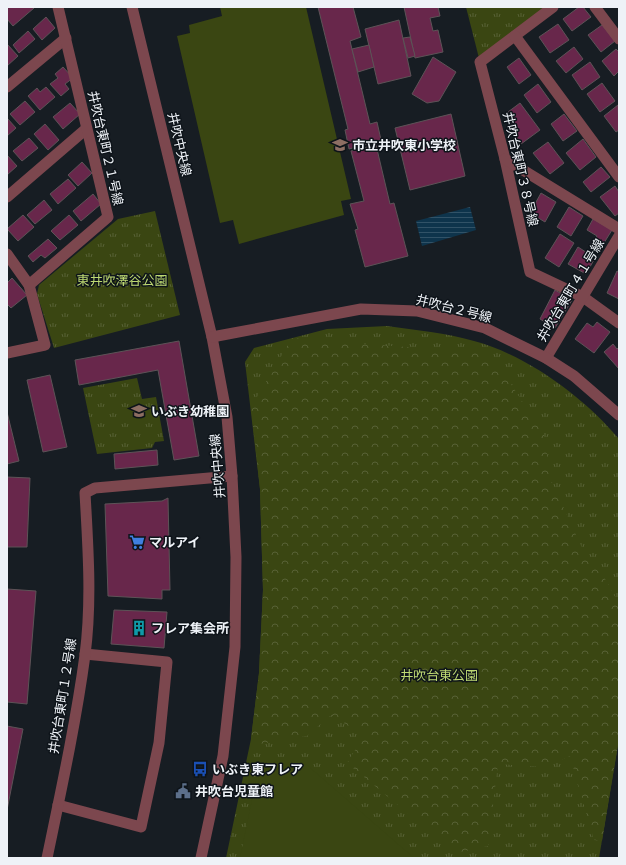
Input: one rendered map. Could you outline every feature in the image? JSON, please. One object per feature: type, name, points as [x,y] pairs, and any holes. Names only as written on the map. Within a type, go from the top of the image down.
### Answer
[{"type":"street","name":"井吹台東町２１号線","points":[[29,285],[108,217],[58,7]]},
{"type":"street","name":"井吹中央線","points":[[132,7],[212,337],[227,417],[232,476],[236,557],[235,647],[223,756],[201,858]]},
{"type":"street","name":"井吹台東町３８号線","points":[[553,7],[480,62],[505,159],[530,272],[583,297],[619,323]]},
{"type":"street","points":[[594,7],[619,39]]},
{"type":"street","points":[[515,36],[619,177]]},
{"type":"street","points":[[7,87],[66,38]]},
{"type":"street","points":[[7,197],[86,129]]},
{"type":"street","points":[[505,159],[619,229]]},
{"type":"street","name":"井吹台東町４１号線","points":[[546,358],[619,236]]},
{"type":"street","points":[[7,254],[29,285],[45,345],[7,353]]},
{"type":"street","name":"井吹台２号線","points":[[212,337],[360,309],[418,311],[485,328],[546,358],[574,376],[619,415]]},
{"type":"street","name":"井吹台東町１２号線","points":[[47,858],[86,654],[89,577],[85,493],[95,488],[232,476]]},
{"type":"street","points":[[58,805],[141,827],[159,743],[167,662],[86,654]]},
{"type":"green space","points":[[220,7],[306,7],[351,199],[341,201],[344,215],[239,244],[233,220],[220,223],[177,36],[190,33],[189,25],[222,16]]},
{"type":"green space","points":[[466,7],[553,7],[480,62]]},
{"type":"green space","name":"東井吹澤谷公園","points":[[155,211],[180,315],[54,348],[37,294],[39,285],[118,219]]},
{"type":"green space","name":"井吹台東公園","points":[[387,326],[463,338],[514,356],[554,380],[572,394],[589,408],[619,439],[619,738],[599,858],[226,858],[251,739],[259,673],[263,590],[260,489],[245,362],[254,348],[327,329]]},
{"type":"green space","name":"井吹台東公園","points":[[292,338],[482,353],[507,378],[544,435],[551,480],[588,561],[604,577],[619,604],[619,739],[602,841],[594,840],[570,756],[545,767],[498,764],[488,846],[456,853],[347,763],[364,736],[331,715],[307,736],[260,744],[251,739],[259,673],[263,590],[260,489],[251,407]]},
{"type":"green space","points":[[137,378],[142,399],[156,397],[164,441],[155,442],[152,448],[97,454],[83,388]]},
{"type":"green space","points":[[280,761],[299,761],[307,765],[414,858],[240,858],[259,765]]},
{"type":"water","points":[[470,207],[476,230],[422,246],[416,221]]},
{"type":"building","points":[[7,7],[34,8],[13,26],[7,19]]},
{"type":"building","points":[[318,7],[353,7],[361,37],[350,41],[370,124],[377,122],[381,140],[349,149],[345,130],[348,129]]},
{"type":"building","points":[[404,7],[438,7],[440,16],[430,18],[433,31],[438,30],[443,52],[415,58]]},
{"type":"building","points":[[579,7],[583,7],[591,17],[572,31],[563,19]]},
{"type":"building","points":[[46,17],[55,28],[42,40],[33,29]]},
{"type":"building","points":[[399,20],[411,76],[378,84],[365,29]]},
{"type":"building","points":[[558,24],[569,40],[550,53],[539,37]]},
{"type":"building","points":[[602,25],[615,41],[601,52],[588,35]]},
{"type":"building","points":[[28,31],[35,39],[19,53],[13,45]]},
{"type":"building","points":[[410,37],[415,56],[408,58],[403,38]]},
{"type":"building","points":[[7,44],[18,56],[7,66]]},
{"type":"building","points":[[369,45],[374,67],[358,72],[352,49]]},
{"type":"building","points":[[574,47],[583,59],[566,73],[556,61]]},
{"type":"building","points":[[616,49],[619,52],[619,71],[614,76],[602,61]]},
{"type":"building","points":[[433,57],[456,72],[439,101],[427,103],[412,94]]},
{"type":"building","points":[[519,58],[531,75],[519,84],[507,67]]},
{"type":"building","points":[[590,62],[600,77],[582,90],[572,75]]},
{"type":"building","points":[[63,67],[73,78],[65,84],[69,89],[61,96],[50,84],[58,78],[55,74]]},
{"type":"building","points":[[602,83],[615,101],[600,112],[587,94]]},
{"type":"building","points":[[538,84],[551,102],[537,113],[524,95]]},
{"type":"building","points":[[46,87],[55,97],[40,110],[28,96],[37,88],[40,92]]},
{"type":"building","points":[[25,101],[35,112],[20,125],[10,114]]},
{"type":"building","points":[[70,103],[80,114],[63,129],[53,117]]},
{"type":"building","points":[[520,103],[540,130],[521,144],[508,125],[514,121],[508,112]]},
{"type":"building","points":[[618,105],[619,130],[616,132],[604,116]]},
{"type":"building","points":[[451,114],[465,176],[410,190],[395,128]]},
{"type":"building","points":[[564,114],[577,131],[563,141],[551,124]]},
{"type":"building","points":[[7,118],[16,128],[7,136]]},
{"type":"building","points":[[45,124],[59,140],[48,150],[34,134]]},
{"type":"building","points":[[29,138],[38,148],[22,161],[13,151]]},
{"type":"building","points":[[583,139],[596,157],[580,170],[566,153]]},
{"type":"building","points":[[548,142],[564,163],[550,174],[533,153]]},
{"type":"building","points":[[376,145],[390,204],[394,203],[408,256],[365,267],[355,230],[358,229],[350,204],[364,201],[351,151]]},
{"type":"building","points":[[7,155],[17,166],[7,175]]},
{"type":"building","points":[[82,162],[92,173],[78,186],[68,175]]},
{"type":"building","points":[[601,167],[610,177],[591,192],[583,182]]},
{"type":"building","points":[[68,179],[76,188],[58,204],[50,194]]},
{"type":"building","points":[[615,186],[619,192],[619,213],[615,216],[600,197]]},
{"type":"building","points":[[541,193],[556,202],[545,222],[530,213]]},
{"type":"building","points":[[93,194],[101,204],[81,221],[73,211]]},
{"type":"building","points":[[44,200],[52,210],[35,224],[27,215]]},
{"type":"building","points":[[569,207],[583,216],[571,236],[557,227]]},
{"type":"building","points":[[23,215],[34,227],[18,241],[7,229]]},
{"type":"building","points":[[69,215],[78,225],[60,240],[51,231]]},
{"type":"building","points":[[593,219],[612,230],[599,251],[590,246],[597,236],[587,230]]},
{"type":"building","points":[[560,234],[574,243],[559,267],[545,258]]},
{"type":"building","points":[[48,239],[57,248],[45,258],[41,255],[33,262],[28,256]]},
{"type":"building","points":[[578,247],[595,258],[586,274],[568,264]]},
{"type":"building","points":[[617,271],[619,272],[619,299],[607,293]]},
{"type":"building","points":[[12,278],[27,295],[11,308],[7,304],[7,283]]},
{"type":"building","points":[[555,290],[572,300],[555,328],[540,319]]},
{"type":"building","points":[[597,322],[610,332],[594,353],[575,339],[587,323],[593,327]]},
{"type":"building","points":[[179,341],[199,456],[174,460],[158,370],[79,385],[75,360]]},
{"type":"building","points":[[613,344],[617,349],[619,347],[619,369],[604,352]]},
{"type":"building","points":[[50,375],[67,447],[43,452],[27,380]]},
{"type":"building","points":[[7,412],[19,461],[7,464]]},
{"type":"building","points":[[157,450],[158,465],[115,469],[114,454]]},
{"type":"building","points":[[7,477],[30,478],[27,547],[7,547]]},
{"type":"building","points":[[168,498],[170,590],[162,590],[162,599],[108,596],[105,504],[162,501]]},
{"type":"building","points":[[7,589],[36,591],[27,704],[7,702]]},
{"type":"building","name":"フレア集会所","points":[[114,610],[167,612],[164,648],[111,644]]},
{"type":"building","points":[[7,726],[23,729],[7,810]]},
{"type":"place","name":"市立井吹東小学校","points":[[340,145]]},
{"type":"place","name":"いぶき幼稚園","points":[[139,411]]},
{"type":"place","name":"マルアイ","points":[[137,542]]},
{"type":"place","name":"フレア集会所","points":[[139,628]]},
{"type":"place","name":"いぶき東フレア","points":[[200,769]]},
{"type":"place","name":"井吹台児童館","points":[[183,791]]}]
